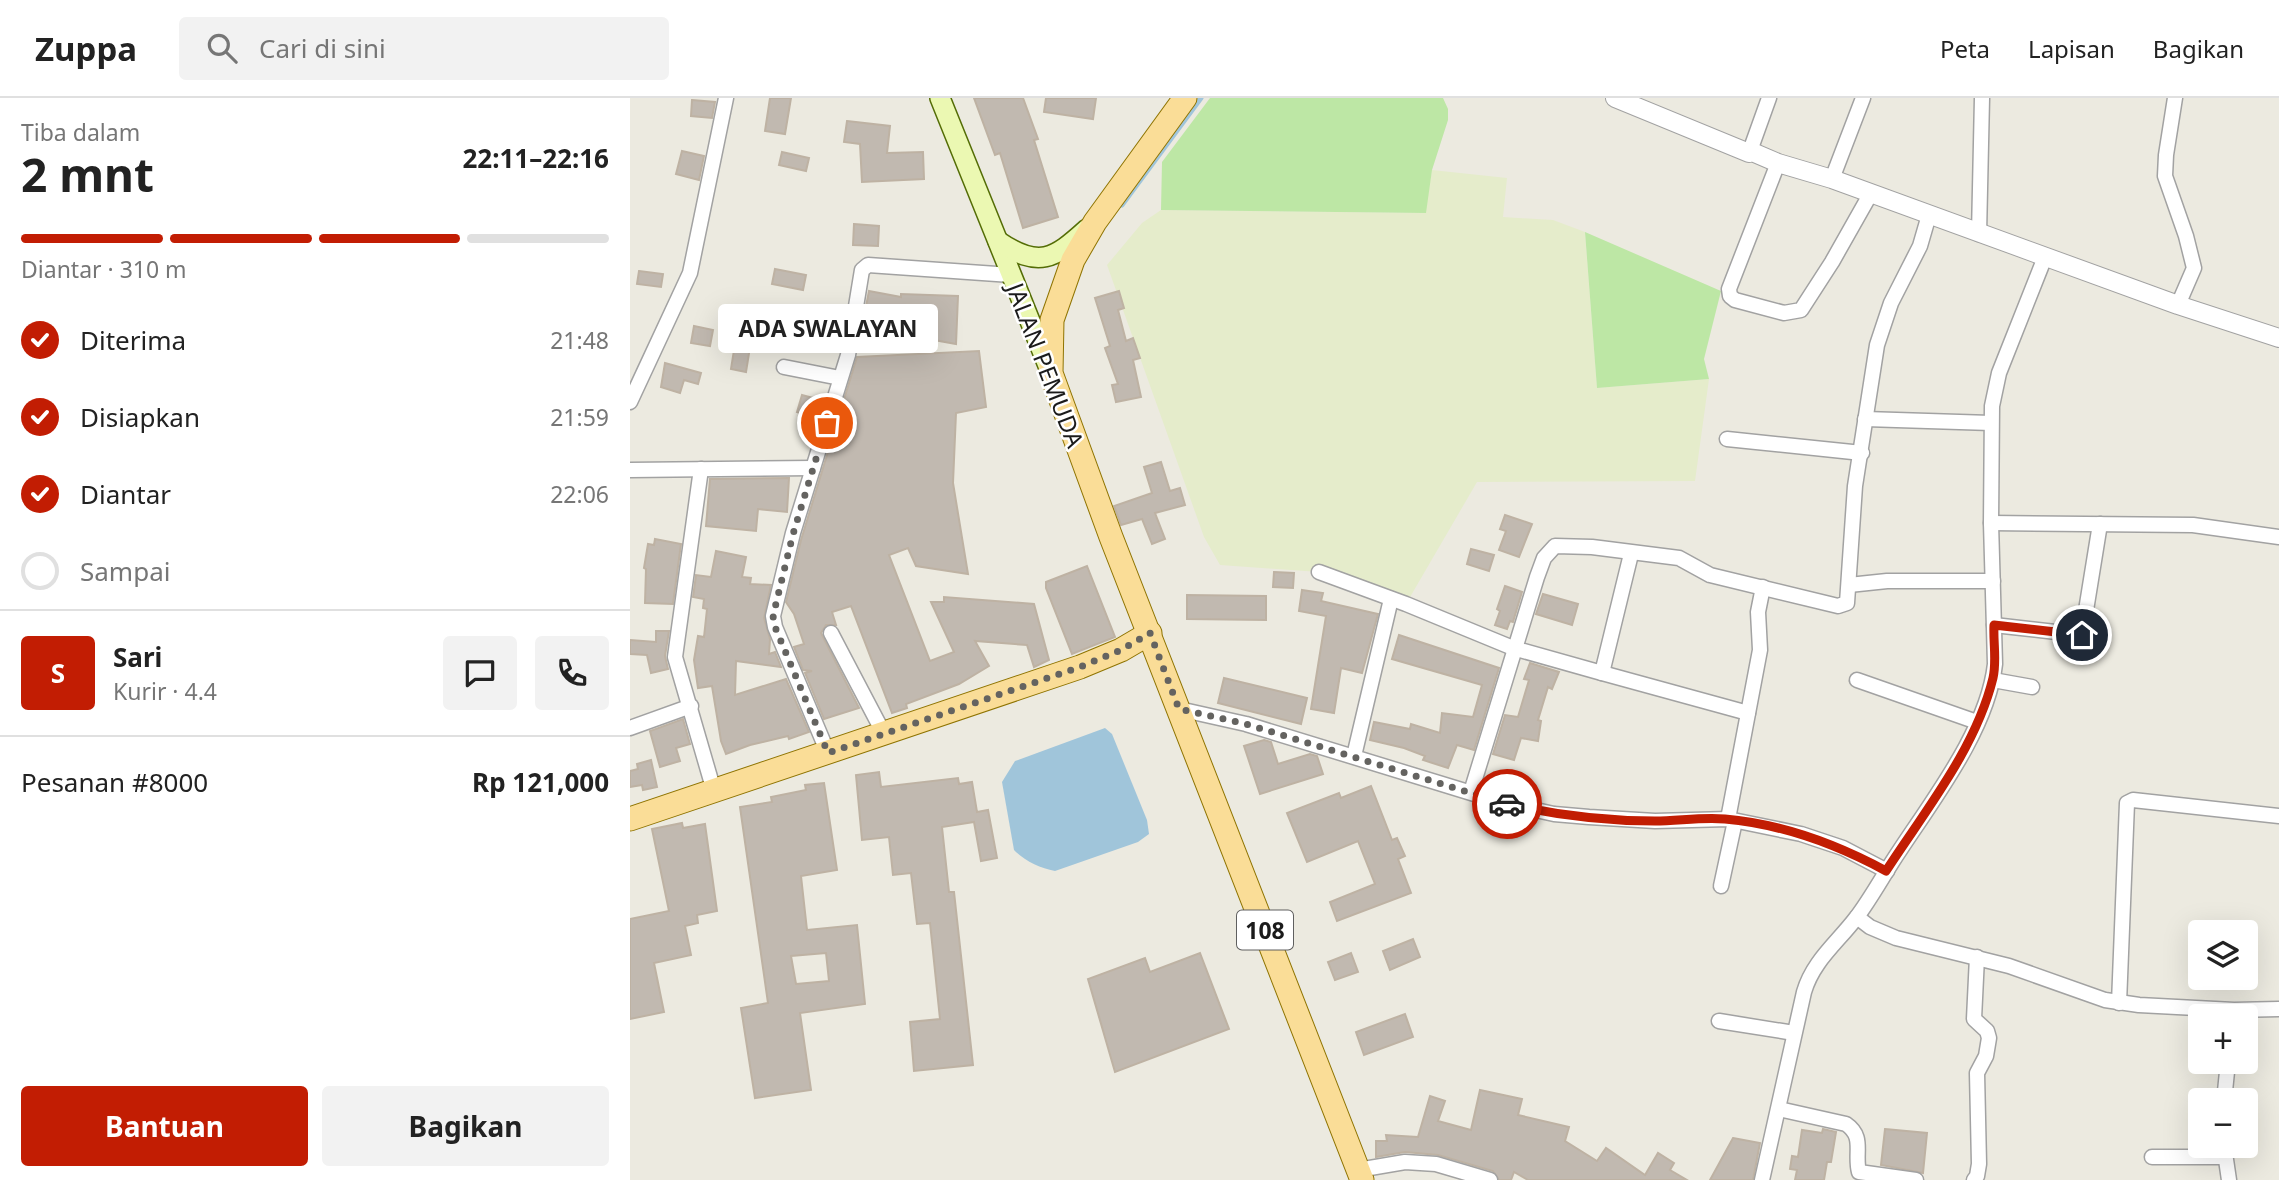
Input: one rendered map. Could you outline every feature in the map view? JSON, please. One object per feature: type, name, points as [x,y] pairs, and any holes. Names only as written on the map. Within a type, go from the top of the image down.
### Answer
[{"type":"main road","name":"JALAN PEMUDA","points":[[940,98],[1051,373],[1111,537],[1179,709]]},
{"type":"main road","points":[[1051,373],[1050,341],[1059,294],[1073,260],[1095,222],[1185,98]]},
{"type":"main road","points":[[998,241],[1025,257],[1051,257],[1064,250],[1095,222]]},
{"type":"main road","points":[[630,819],[1080,667],[1121,650],[1150,633]]},
{"type":"main road","name":"108","points":[[1179,709],[1359,1175]]},
{"type":"street","points":[[630,402],[690,273],[726,98]]},
{"type":"street","points":[[1616,98],[1749,153],[1750,151],[1778,163],[1832,179],[2178,305],[2279,338]]},
{"type":"street","points":[[1750,151],[1769,98]]},
{"type":"street","points":[[1832,179],[1863,98]]},
{"type":"street","points":[[1979,234],[1982,98]]},
{"type":"street","points":[[2175,98],[2165,176],[2194,268],[2178,305]]},
{"type":"street","points":[[1778,163],[1729,289],[1730,296],[1735,300],[1784,313],[1801,310],[1871,193]]},
{"type":"street","points":[[1471,792],[1513,648],[1537,577],[1550,549],[1561,544],[1679,558],[1710,575],[1838,606],[1847,603],[1856,486],[1877,345],[1896,293],[1920,246],[1929,215]]},
{"type":"street","points":[[1762,1180],[1794,1034],[1811,971],[1857,917],[1961,754],[1993,680],[1991,423],[1999,373],[2045,257]]},
{"type":"street","points":[[828,753],[775,627],[773,616],[793,534],[851,340],[864,266],[1012,275]]},
{"type":"street","points":[[783,367],[840,378]]},
{"type":"street","points":[[1866,419],[1991,423]]},
{"type":"street","points":[[1727,439],[1862,453]]},
{"type":"street","points":[[630,470],[813,468]]},
{"type":"street","points":[[701,469],[675,657],[713,791]]},
{"type":"street","points":[[1991,523],[2193,525],[2279,537]]},
{"type":"street","points":[[1994,625],[2082,636],[2101,524]]},
{"type":"street","points":[[1602,673],[1631,554]]},
{"type":"street","points":[[1319,572],[1513,648],[1748,713]]},
{"type":"street","points":[[1849,585],[1887,580],[1993,581]]},
{"type":"street","points":[[1721,886],[1760,650],[1758,612],[1763,587]]},
{"type":"street","points":[[1354,756],[1391,599]]},
{"type":"street","points":[[831,633],[884,734]]},
{"type":"street","points":[[1857,680],[1976,722]]},
{"type":"street","points":[[1993,680],[2032,687]]},
{"type":"street","points":[[630,728],[691,706]]},
{"type":"street","points":[[1179,709],[1246,724],[1504,803],[1554,814],[1655,821],[1732,820],[1801,834],[1843,848],[1886,871]]},
{"type":"street","points":[[2119,1003],[2127,803],[2133,800],[2279,816]]},
{"type":"street","points":[[1857,917],[1870,927],[1896,938],[2009,966],[2091,997],[2119,1003],[2188,1010]]},
{"type":"street","points":[[1974,1180],[1979,1164],[1976,1073],[1986,1056],[1989,1038],[1987,1031],[1974,1019],[1977,957]]},
{"type":"street","points":[[2258,1011],[2279,1009]]},
{"type":"street","points":[[1719,1021],[1794,1034]]},
{"type":"street","points":[[1779,1109],[1846,1124],[1853,1129],[1858,1137],[1859,1172],[1916,1180]]},
{"type":"street","points":[[2152,1157],[2188,1154]]},
{"type":"street","points":[[2225,1158],[2229,1180]]},
{"type":"street","points":[[1359,1175],[1405,1162],[1436,1164],[1490,1180]]},
{"type":"green space","points":[[1210,98],[1443,98],[1448,109],[1448,120],[1432,170],[1426,213],[1161,210],[1162,162]]},
{"type":"green space","points":[[1432,170],[1507,178],[1503,217],[1553,220],[1585,232],[1597,388],[1709,379],[1695,481],[1477,482],[1406,604],[1319,572],[1220,565],[1204,537],[1107,265],[1142,223],[1161,210],[1425,213]]},
{"type":"green space","points":[[1585,232],[1721,291],[1704,359],[1709,379],[1597,388]]},
{"type":"water","points":[[1105,728],[1112,734],[1147,820],[1149,834],[1138,842],[1055,871],[1028,861],[1014,850],[1002,782],[1015,761]]},
{"type":"building","points":[[770,98],[791,98],[785,134],[765,131]]},
{"type":"building","points":[[974,98],[1023,98],[1038,139],[1034,140],[1058,217],[1023,228],[1000,153],[995,155]]},
{"type":"building","points":[[1046,98],[1096,98],[1093,119],[1044,112]]},
{"type":"building","points":[[692,100],[715,102],[712,118],[691,116]]},
{"type":"building","points":[[847,121],[890,126],[887,153],[923,152],[924,179],[862,182],[860,144],[844,142]]},
{"type":"building","points":[[682,151],[704,156],[699,180],[676,174]]},
{"type":"building","points":[[782,152],[809,158],[806,171],[779,165]]},
{"type":"building","points":[[854,224],[879,226],[878,246],[853,245]]},
{"type":"building","points":[[775,269],[806,275],[803,290],[772,284]]},
{"type":"building","points":[[639,271],[663,274],[661,287],[637,284]]},
{"type":"building","points":[[869,291],[901,297],[901,294],[958,296],[956,344],[862,327]]},
{"type":"building","points":[[1119,291],[1124,308],[1118,310],[1126,341],[1133,338],[1140,358],[1133,360],[1141,397],[1116,402],[1112,385],[1118,384],[1105,348],[1110,346],[1095,298]]},
{"type":"building","points":[[694,326],[713,330],[710,346],[691,343]]},
{"type":"building","points":[[735,344],[750,347],[746,372],[731,369]]},
{"type":"building","points":[[979,351],[986,407],[956,413],[953,483],[968,574],[916,566],[908,548],[889,555],[930,661],[954,652],[931,602],[944,602],[944,597],[1034,604],[1049,660],[1034,667],[1027,645],[975,641],[989,666],[959,684],[906,704],[907,708],[892,713],[851,606],[832,612],[836,625],[826,625],[821,633],[859,708],[824,719],[805,673],[812,671],[803,670],[794,647],[804,644],[794,614],[786,602],[801,540],[857,357]]},
{"type":"building","points":[[665,363],[701,373],[698,384],[684,380],[680,393],[661,387]]},
{"type":"building","points":[[802,395],[824,401],[818,418],[797,412]]},
{"type":"building","points":[[1161,462],[1170,491],[1180,488],[1185,505],[1155,513],[1165,539],[1152,544],[1142,519],[1121,525],[1114,506],[1152,493],[1144,467]]},
{"type":"building","points":[[789,478],[787,512],[758,509],[756,531],[706,526],[710,479]]},
{"type":"building","points":[[1505,515],[1532,524],[1519,557],[1499,550],[1506,531],[1500,529]]},
{"type":"building","points":[[655,539],[681,544],[673,604],[645,603],[644,568],[648,544],[654,545]]},
{"type":"building","points":[[1471,549],[1494,555],[1489,571],[1467,564]]},
{"type":"building","points":[[716,551],[746,557],[742,577],[751,578],[750,584],[771,585],[764,618],[770,639],[769,654],[775,652],[781,667],[736,661],[735,695],[786,679],[809,732],[789,739],[788,736],[750,745],[726,754],[721,741],[712,686],[698,688],[694,660],[698,636],[704,637],[707,609],[703,608],[704,599],[693,597],[696,575],[711,577]]},
{"type":"building","points":[[1087,566],[1115,637],[1072,654],[1046,582]]},
{"type":"building","points":[[1274,572],[1294,573],[1293,588],[1273,587]]},
{"type":"building","points":[[1505,586],[1522,592],[1513,622],[1510,621],[1507,629],[1495,625]]},
{"type":"building","points":[[1302,590],[1323,593],[1321,601],[1378,614],[1362,673],[1341,668],[1334,713],[1311,709],[1326,616],[1299,611]]},
{"type":"building","points":[[1543,594],[1578,604],[1572,625],[1536,614]]},
{"type":"building","points":[[1187,595],[1266,596],[1266,620],[1187,619]]},
{"type":"building","points":[[656,631],[669,631],[665,656],[668,669],[651,673],[647,655],[630,654],[630,640],[656,642]]},
{"type":"building","points":[[1399,635],[1499,668],[1474,750],[1457,745],[1448,768],[1423,760],[1425,756],[1404,748],[1370,740],[1374,722],[1410,729],[1411,724],[1440,733],[1442,713],[1473,717],[1482,685],[1392,659]]},
{"type":"building","points":[[1530,663],[1559,672],[1552,689],[1548,687],[1538,720],[1541,721],[1538,741],[1521,738],[1514,760],[1493,754],[1505,715],[1518,717],[1529,680],[1524,679]]},
{"type":"building","points":[[1224,678],[1307,698],[1301,724],[1218,703]]},
{"type":"building","points":[[683,719],[690,744],[676,748],[680,761],[660,767],[650,731]]},
{"type":"building","points":[[1264,740],[1271,742],[1278,764],[1310,754],[1317,756],[1323,774],[1260,794],[1244,746]]},
{"type":"building","points":[[651,760],[657,787],[643,790],[642,785],[630,787],[630,771],[638,769],[637,764]]},
{"type":"building","points":[[879,772],[881,787],[958,778],[959,784],[972,782],[977,812],[988,810],[997,858],[981,861],[974,822],[942,827],[949,892],[954,892],[973,1065],[914,1071],[910,1022],[940,1019],[930,923],[917,924],[911,873],[893,875],[889,837],[862,840],[856,775]]},
{"type":"building","points":[[824,783],[837,870],[801,876],[807,930],[857,925],[865,1004],[800,1013],[811,1090],[755,1098],[741,1008],[768,1003],[740,807],[772,802],[771,797],[806,790],[805,785]],"holes":[[[826,953],[829,981],[796,984],[791,956]]]},
{"type":"building","points":[[1371,786],[1392,840],[1397,838],[1405,856],[1398,859],[1411,893],[1337,921],[1330,902],[1375,884],[1358,841],[1307,862],[1287,813],[1339,793],[1341,798]]},
{"type":"building","points":[[682,823],[683,828],[705,824],[717,911],[697,915],[698,923],[685,926],[691,955],[654,963],[664,1012],[630,1019],[630,919],[669,911],[652,829]]},
{"type":"building","points":[[1413,939],[1420,957],[1390,970],[1383,951]]},
{"type":"building","points":[[1200,953],[1229,1029],[1115,1072],[1088,979],[1145,958],[1150,972]]},
{"type":"building","points":[[1351,953],[1358,972],[1335,980],[1328,962]]},
{"type":"building","points":[[1405,1014],[1413,1037],[1364,1055],[1356,1032]]},
{"type":"building","points":[[1480,1090],[1522,1099],[1518,1115],[1569,1127],[1565,1141],[1597,1161],[1606,1148],[1645,1175],[1658,1153],[1674,1163],[1670,1170],[1687,1180],[1528,1180],[1514,1172],[1511,1180],[1499,1180],[1493,1171],[1438,1155],[1405,1152],[1376,1157],[1376,1141],[1387,1141],[1386,1135],[1418,1137],[1430,1096],[1445,1101],[1438,1121],[1471,1130]]},
{"type":"building","points":[[1823,1129],[1836,1132],[1831,1162],[1827,1162],[1824,1180],[1795,1180],[1797,1170],[1790,1169],[1792,1156],[1798,1157],[1802,1130],[1822,1133]]},
{"type":"building","points":[[1885,1129],[1927,1133],[1923,1173],[1881,1165]]},
{"type":"building","points":[[1733,1138],[1760,1143],[1753,1180],[1710,1180]]},
{"type":"waterway","points":[[1122,205],[1201,98]]},
{"type":"way so far","points":[[827,423],[793,534],[773,616],[775,627],[828,753],[1080,667],[1121,650],[1150,633],[1179,709],[1246,724],[1507,804]]},
{"type":"place","name":"ADA SWALAYAN","points":[[827,423]]},
{"type":"route","points":[[1507,804],[1554,814],[1589,817],[1655,821],[1728,819],[1801,834],[1843,848],[1886,871],[1961,754],[1976,722],[1993,680],[1994,625],[2082,635]]}]
